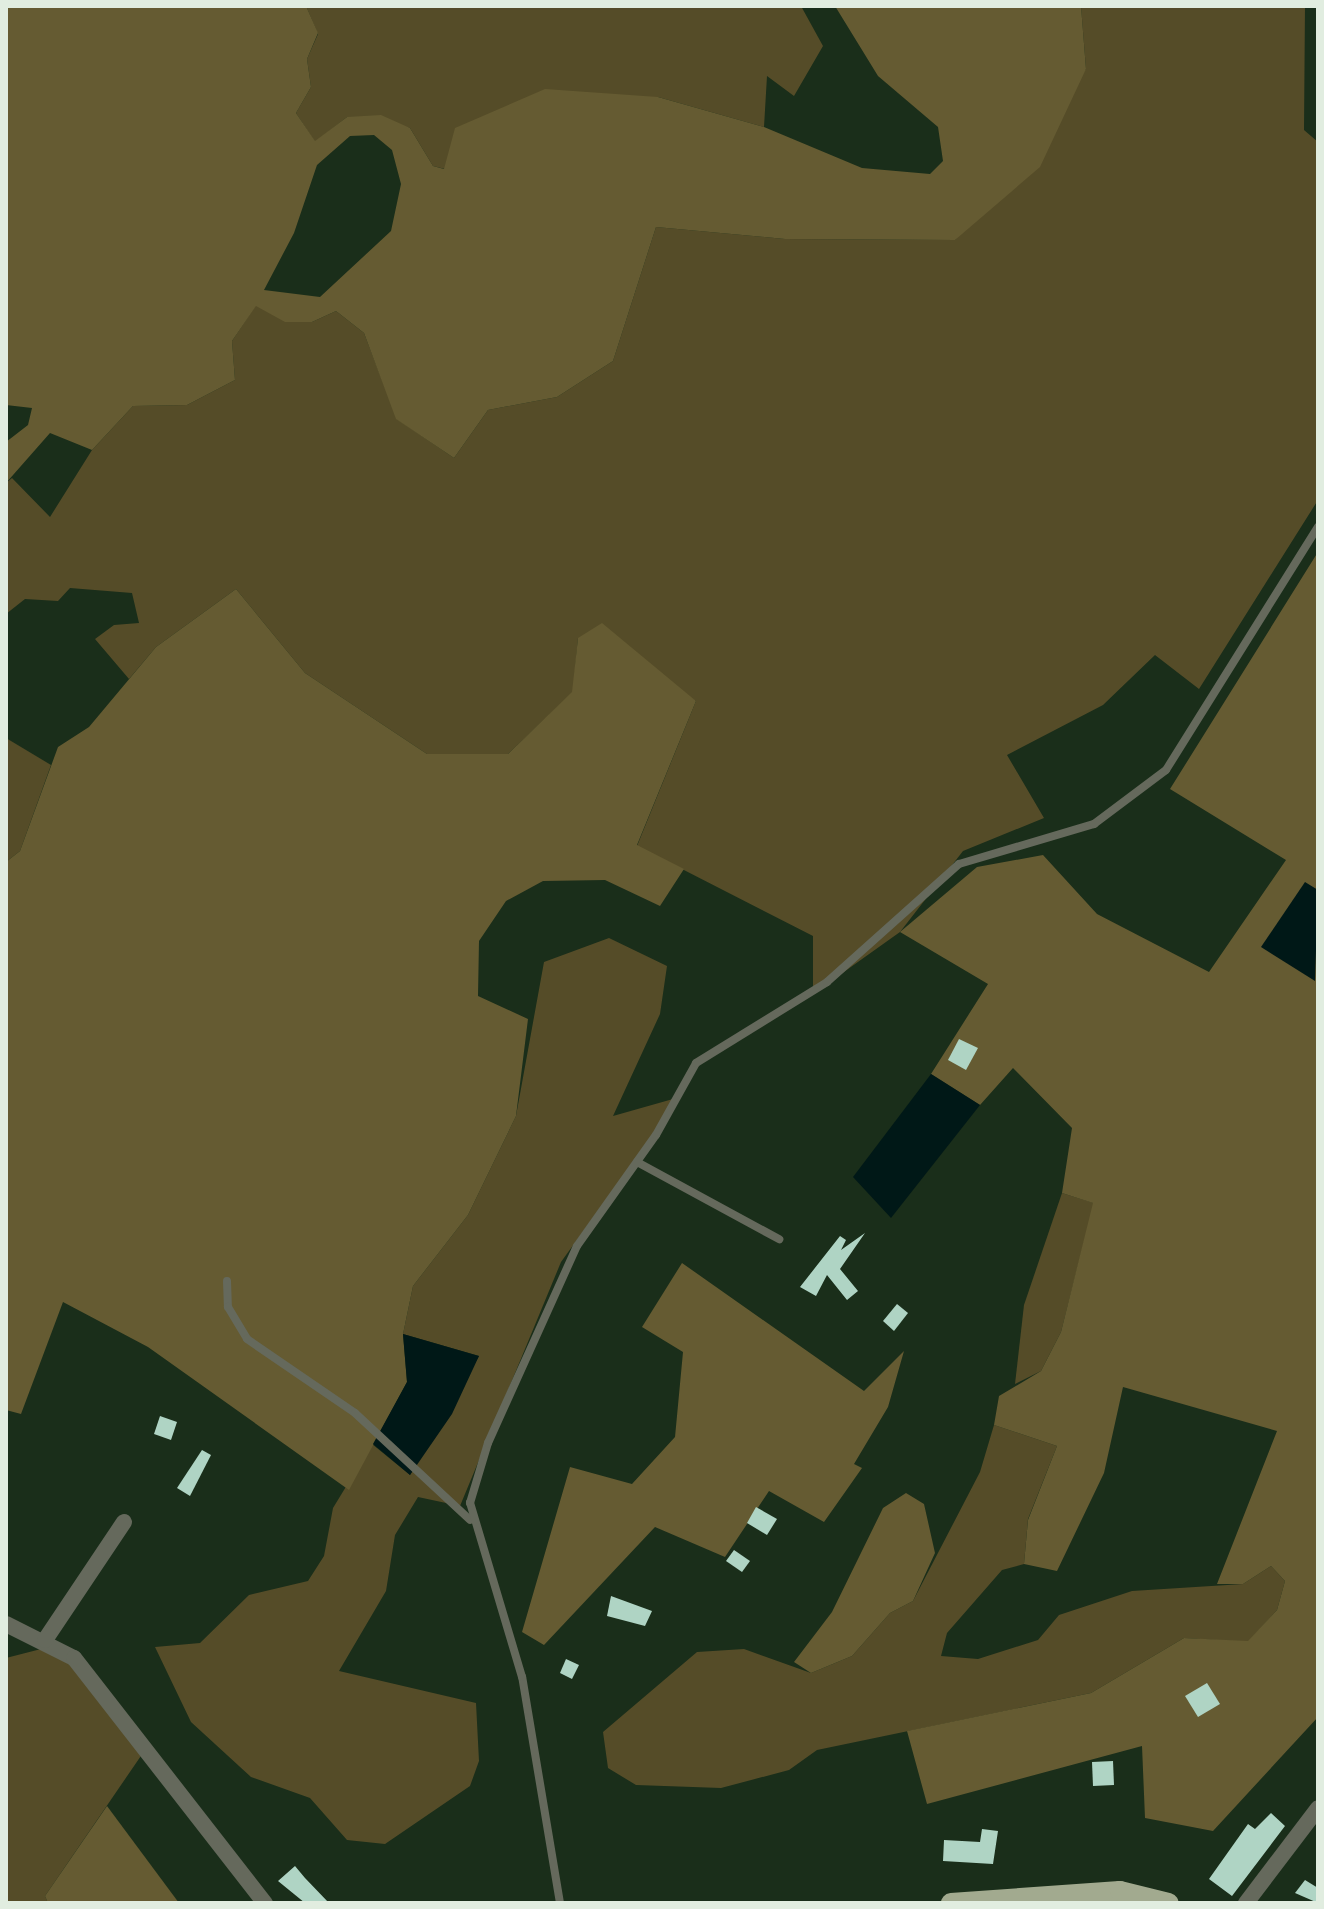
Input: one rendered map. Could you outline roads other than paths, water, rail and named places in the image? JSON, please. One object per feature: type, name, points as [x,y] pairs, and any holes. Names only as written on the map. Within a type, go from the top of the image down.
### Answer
[{"type":"main road","points":[[951,1903],[1120,1891],[1169,1903]]},
{"type":"street","points":[[45,1640],[124,1522]]},
{"type":"street","points":[[6,1624],[45,1640],[74,1658],[265,1903]]},
{"type":"street","points":[[1246,1903],[1318,1808]]},
{"type":"lane","points":[[470,1520],[488,1443],[562,1274],[637,1162],[696,1063],[827,982],[959,864],[1094,824],[1166,770],[1318,527]]},
{"type":"lane","points":[[637,1162],[779,1239]]},
{"type":"lane","points":[[227,1281],[228,1307],[247,1339],[355,1413],[470,1520],[522,1677],[560,1903]]},
{"type":"water","points":[[1305,882],[1318,890],[1315,981],[1261,947]]},
{"type":"water","points":[[931,1074],[980,1105],[891,1218],[853,1177]]},
{"type":"water","points":[[403,1334],[479,1356],[452,1414],[410,1475],[373,1444],[407,1382]]}]
